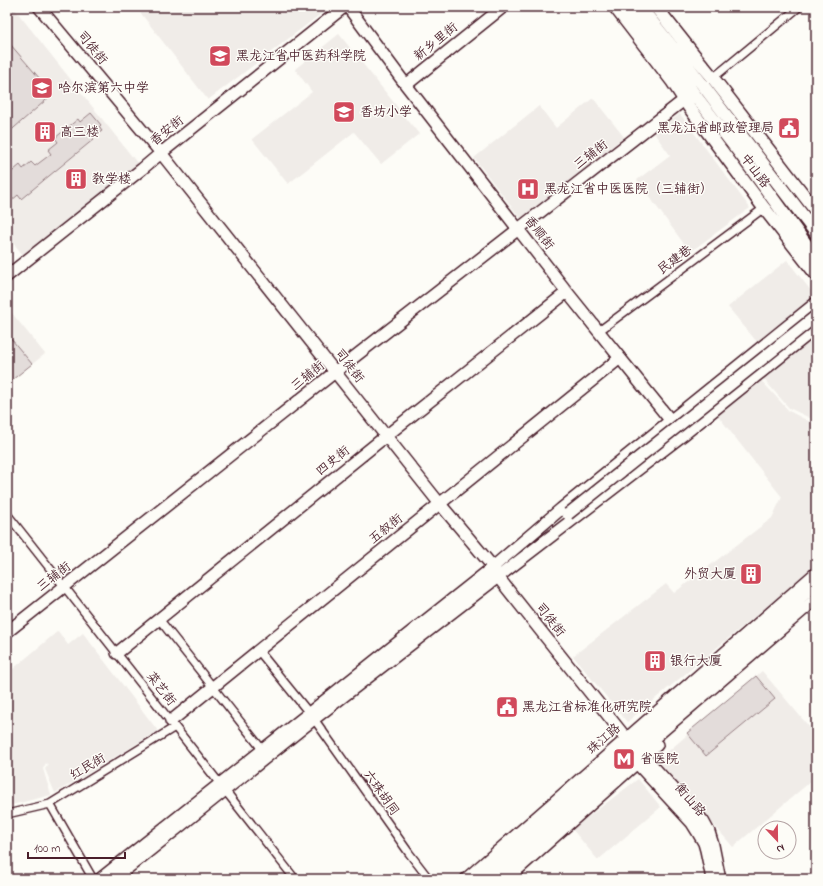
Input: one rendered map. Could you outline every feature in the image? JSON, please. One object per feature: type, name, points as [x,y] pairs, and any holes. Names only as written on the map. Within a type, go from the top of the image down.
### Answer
[{"type":"main road","name":"中山路","points":[[615,7],[672,81],[684,100],[764,208],[816,274]]},
{"type":"main road","points":[[656,7],[816,211]]},
{"type":"main road","name":"中山路","points":[[636,10],[702,84],[816,233]]},
{"type":"main road","name":"中山路","points":[[636,10],[698,99],[742,156],[816,258]]},
{"type":"main road","points":[[694,55],[711,96]]},
{"type":"main road","points":[[672,81],[698,99]]},
{"type":"main road","points":[[757,155],[765,158],[776,159]]},
{"type":"main road","points":[[742,156],[746,184]]},
{"type":"main road","points":[[776,159],[777,178],[780,186]]},
{"type":"street","name":"司徒街","points":[[39,7],[161,153],[495,572],[635,752]]},
{"type":"street","name":"香安街","points":[[7,276],[344,7]]},
{"type":"street","name":"香顺街","points":[[348,7],[406,85],[567,292],[683,435]]},
{"type":"street","name":"新乡里街","points":[[406,85],[503,7]]},
{"type":"street","points":[[713,78],[799,7]]},
{"type":"street","name":"三辅街","points":[[7,632],[684,100]]},
{"type":"street","name":"民建巷","points":[[599,331],[764,208]]},
{"type":"street","name":"四史街","points":[[117,653],[567,292]]},
{"type":"street","points":[[495,572],[502,559],[561,509],[816,303]]},
{"type":"street","points":[[502,559],[568,514],[816,316]]},
{"type":"street","points":[[100,879],[222,787],[495,572],[683,435],[816,328]]},
{"type":"street","name":"五叙街","points":[[173,724],[213,687],[258,650],[620,358]]},
{"type":"street","name":"菜艺街","points":[[7,514],[295,879]]},
{"type":"street","name":"珠江路","points":[[507,879],[816,573]]},
{"type":"street","name":"珠江路","points":[[492,879],[635,752],[816,584]]},
{"type":"street","name":"珠江路","points":[[481,879],[635,752],[816,599]]},
{"type":"street","name":"珠江路","points":[[466,879],[635,752],[711,698],[816,607]]},
{"type":"street","points":[[159,619],[265,753]]},
{"type":"street","name":"六珠胡同","points":[[258,650],[312,716],[429,879]]},
{"type":"street","name":"红民街","points":[[7,814],[50,804],[173,724]]},
{"type":"street","name":"衡山路","points":[[635,752],[697,831],[704,843],[712,879]]},
{"type":"street","name":"衡山路","points":[[635,752],[703,821],[709,832],[713,845],[719,879]]},
{"type":"street","points":[[114,879],[222,787]]},
{"type":"street","points":[[50,804],[93,879]]},
{"type":"shaded area","name":"哈尔滨第六中学","points":[[7,7],[13,7],[142,169],[27,260],[7,235]]},
{"type":"shaded area","name":"黑龙江省中医药科学院","points":[[136,7],[318,7],[322,13],[208,100]]},
{"type":"shaded area","name":"香坊小学","points":[[339,34],[419,134],[381,164],[354,132],[288,184],[252,139],[312,92],[295,69]]},
{"type":"shaded area","points":[[10,44],[53,94],[7,134],[7,47]]},
{"type":"shaded area","name":"黑龙江省中医医院（三辅街）","points":[[593,98],[624,137],[521,219],[474,158],[539,106],[556,128]]},
{"type":"shaded area","points":[[91,113],[101,125],[99,127],[102,131],[96,135],[94,132],[90,135],[94,139],[21,199],[18,195],[10,202],[7,198],[7,176],[20,165],[23,169],[31,162],[35,166],[51,154],[48,150],[58,142],[55,138],[78,119],[80,122]]},
{"type":"shaded area","points":[[680,114],[750,208],[690,252],[637,180],[670,155],[654,133]]},
{"type":"shaded area","points":[[787,260],[815,296],[757,342],[728,307]]},
{"type":"shaded area","points":[[7,307],[45,354],[7,384]]},
{"type":"shaded area","points":[[7,334],[32,364],[7,384]]},
{"type":"shaded area","points":[[816,334],[816,421],[789,408],[761,376]]},
{"type":"shaded area","points":[[759,378],[789,411],[816,425],[816,566],[627,722],[573,656],[666,584],[674,593],[772,518],[782,497],[715,412]]},
{"type":"shaded area","points":[[58,631],[68,645],[83,633],[158,731],[55,793],[45,769],[48,765],[46,763],[43,769],[51,795],[7,806],[7,674]]},
{"type":"shaded area","points":[[762,671],[816,735],[816,777],[765,820],[757,820],[757,827],[733,847],[658,760]]},
{"type":"shaded area","points":[[756,676],[775,699],[706,756],[687,733]]},
{"type":"shaded area","points":[[638,779],[661,807],[598,860],[572,829]]},
{"type":"place","name":"黑龙江省中医药科学院","points":[[220,56]]},
{"type":"place","name":"哈尔滨第六中学","points":[[42,88]]},
{"type":"place","name":"香坊小学","points":[[344,112]]},
{"type":"place","name":"黑龙江省邮政管理局","points":[[789,128]]},
{"type":"place","name":"高三楼","points":[[45,132]]},
{"type":"place","name":"教学楼","points":[[76,179]]},
{"type":"place","name":"黑龙江省中医医院（三辅街）","points":[[528,189]]},
{"type":"place","name":"外贸大厦","points":[[751,574]]},
{"type":"place","name":"银行大厦","points":[[655,661]]},
{"type":"place","name":"黑龙江省标准化研究院","points":[[507,707]]},
{"type":"place","name":"省医院","points":[[624,759]]}]
